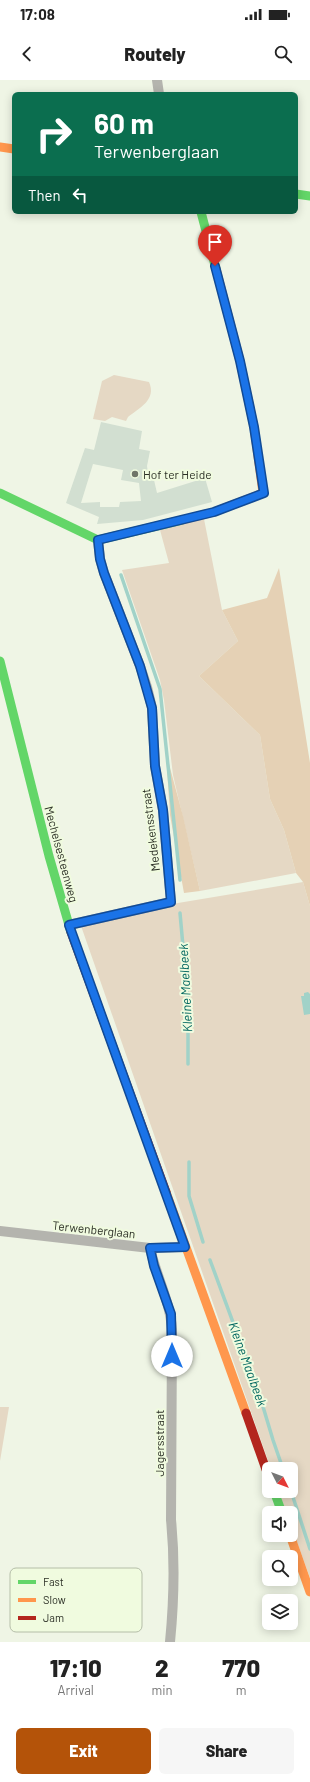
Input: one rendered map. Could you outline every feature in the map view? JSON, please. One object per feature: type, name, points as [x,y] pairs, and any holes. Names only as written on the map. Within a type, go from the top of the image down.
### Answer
[{"type":"main road","points":[[0,147],[12,149]]},
{"type":"main road","points":[[298,194],[310,196]]},
{"type":"main road","points":[[0,493],[18,500],[98,540],[214,512],[264,493],[254,427],[240,361],[202,214]]},
{"type":"main road","name":"Mechelsesteenweg","points":[[0,661],[49,856],[69,925],[263,1462]]},
{"type":"main road","points":[[292,1542],[310,1592]]},
{"type":"street","points":[[157,80],[158,92]]},
{"type":"street","name":"Medekensstraat","points":[[69,925],[171,902],[163,810],[155,766],[152,708],[140,666],[104,573],[100,559],[98,540]]},
{"type":"street","name":"Terwenberglaan","points":[[0,1231],[150,1248],[185,1247]]},
{"type":"street","name":"Jagersstraat","points":[[150,1248],[154,1266],[171,1314],[172,1329],[171,1520],[174,1597],[170,1642]]},
{"type":"shaded area","points":[[114,375],[149,382],[151,394],[149,399],[142,407],[128,417],[126,421],[112,417],[105,421],[93,419],[102,381]]},
{"type":"shaded area","points":[[204,519],[222,610],[238,641],[199,676],[260,735],[270,799],[284,830],[296,873],[200,891],[173,775],[164,700],[160,680],[122,570],[169,563],[160,530]]},
{"type":"shaded area","points":[[279,568],[310,763],[310,906],[303,882],[296,873],[284,830],[270,799],[260,735],[199,676],[238,641],[222,610],[267,598]]},
{"type":"shaded area","points":[[166,753],[183,816],[200,891],[184,893],[170,815]]},
{"type":"shaded area","points":[[303,882],[310,906],[310,1578],[297,1542],[298,1506],[284,1506],[281,1498],[298,1498],[298,1462],[269,1462],[80,923],[166,905]]},
{"type":"shaded area","points":[[0,1407],[9,1407],[0,1461]]},
{"type":"water","points":[[308,992],[310,994],[310,1014],[304,1015],[301,996],[304,996],[304,993]]},
{"type":"building","name":"Hof ter Heide","points":[[101,422],[142,431],[139,449],[150,451],[147,466],[149,481],[154,480],[157,493],[205,478],[212,502],[143,520],[97,524],[99,517],[66,503],[85,448],[94,450]],"holes":[[[93,464],[123,470],[121,480],[139,483],[141,501],[120,502],[119,507],[100,507],[100,502],[81,503]]]},
{"type":"waterway","points":[[121,575],[160,689],[180,880]]},
{"type":"waterway","name":"Kleine Maelbeek","points":[[180,913],[188,1002],[188,1064]]},
{"type":"waterway","name":"Kleine Maalbeek","points":[[189,1162],[189,1196],[203,1242]]},
{"type":"waterway","name":"Kleine Maalbeek","points":[[210,1260],[258,1390],[281,1462]]},
{"type":"waterway","name":"Kleine Maalbeek","points":[[293,1498],[310,1549]]},
{"type":"traffic: fast","points":[[298,194],[310,196]]},
{"type":"traffic: fast","points":[[202,214],[216,269]]},
{"type":"traffic: fast","points":[[0,493],[98,540],[182,520]]},
{"type":"traffic: fast","points":[[0,661],[49,856],[71,932]]},
{"type":"traffic: fast","points":[[277,1498],[279,1506]]},
{"type":"traffic: slow","points":[[0,147],[12,149]]},
{"type":"traffic: slow","points":[[182,520],[214,512],[263,493],[254,427],[240,361],[216,269]]},
{"type":"traffic: slow","points":[[166,1192],[246,1413]]},
{"type":"traffic: slow","points":[[292,1542],[310,1592]]},
{"type":"traffic: jam","points":[[71,932],[166,1192]]},
{"type":"traffic: jam","points":[[246,1413],[263,1462]]},
{"type":"place","name":"Hof ter Heide","points":[[135,474]]},
{"type":"route","points":[[172,1356],[171,1314],[154,1266],[150,1248],[185,1247],[69,925],[171,902],[163,810],[155,766],[152,708],[140,666],[104,573],[100,559],[98,540],[214,512],[264,493],[254,427],[240,361],[215,266]]}]
